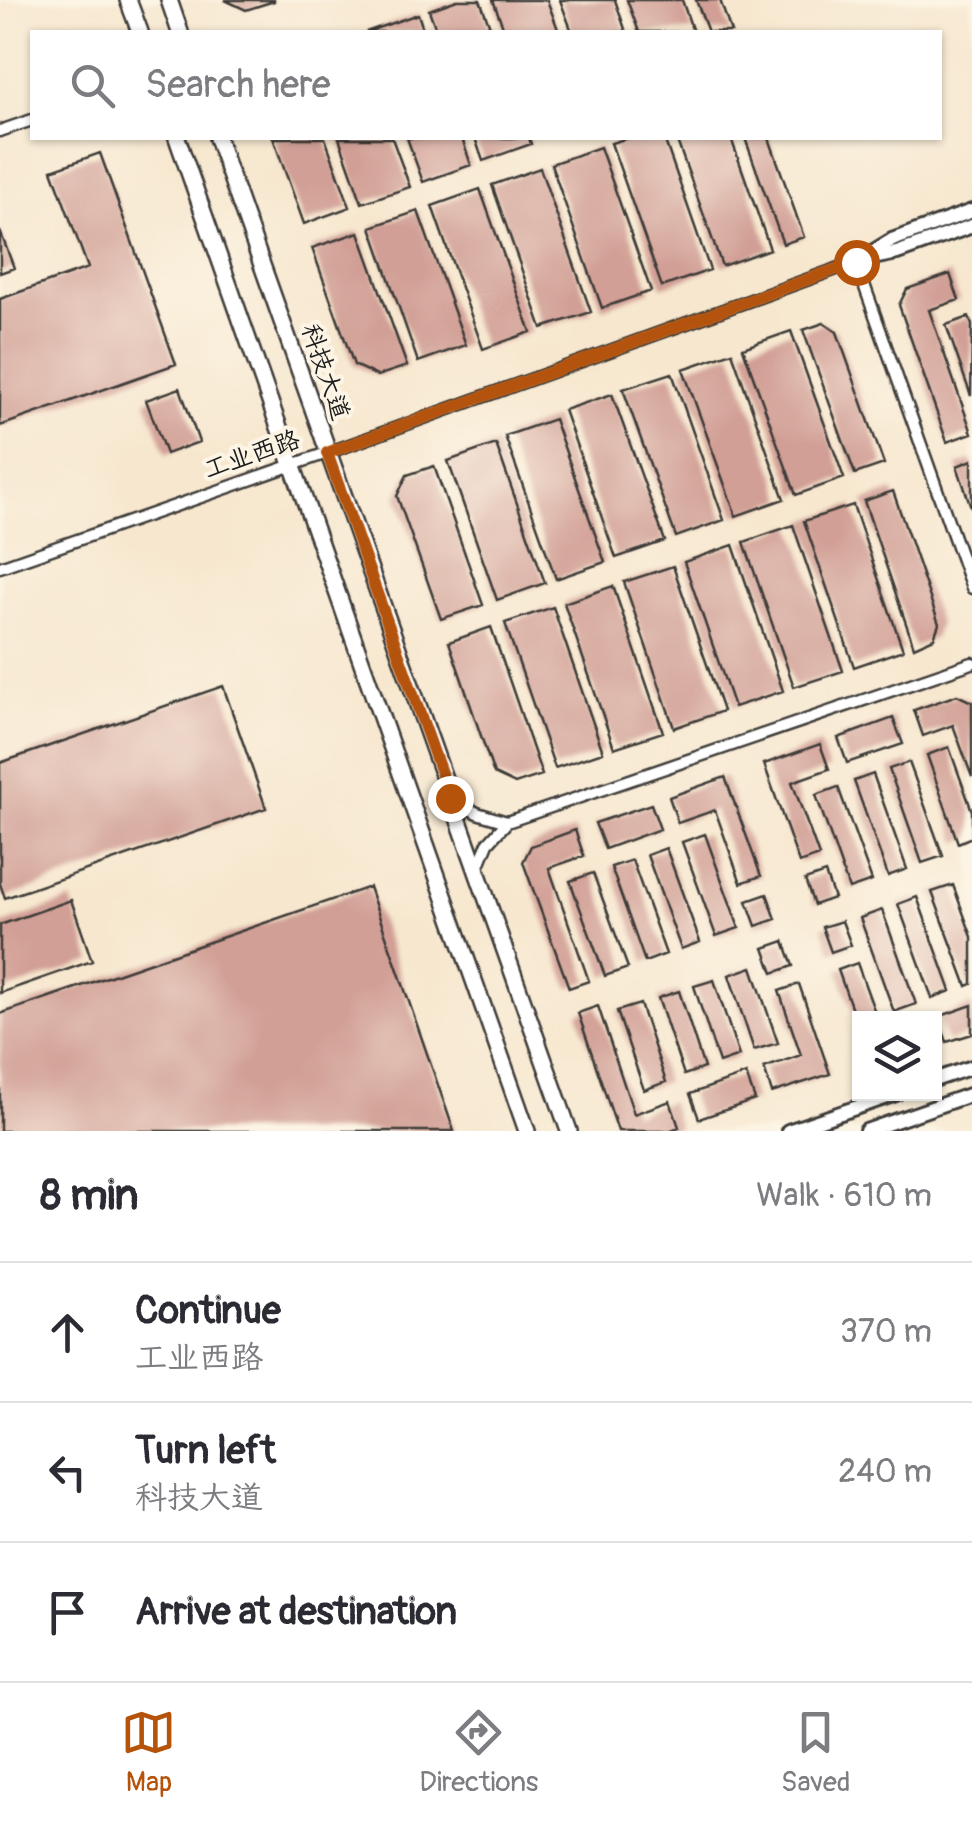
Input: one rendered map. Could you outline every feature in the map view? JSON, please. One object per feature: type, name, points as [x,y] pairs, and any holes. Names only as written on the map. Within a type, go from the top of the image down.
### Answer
[{"type":"main road","points":[[128,0],[139,30]]},
{"type":"main road","points":[[169,0],[179,30]]},
{"type":"main road","points":[[177,140],[527,1131]]},
{"type":"main road","name":"科技大道","points":[[217,140],[568,1126]]},
{"type":"street","points":[[0,131],[30,121]]},
{"type":"street","name":"工业西路","points":[[856,262],[892,240],[972,210]]},
{"type":"street","name":"工业西路","points":[[0,567],[856,262],[897,253],[972,226]]},
{"type":"street","points":[[856,262],[972,588]]},
{"type":"street","points":[[476,870],[488,843],[506,822],[972,662]]},
{"type":"street","points":[[450,798],[477,813],[506,822]]},
{"type":"street","points":[[942,1077],[972,1067]]},
{"type":"street","points":[[866,1131],[972,1094]]},
{"type":"street","points":[[788,1131],[876,1101]]},
{"type":"building","points":[[225,0],[274,0],[274,1],[246,10]]},
{"type":"building","points":[[457,0],[480,0],[491,30],[436,30],[429,10]]},
{"type":"building","points":[[493,0],[547,0],[558,30],[504,30]]},
{"type":"building","points":[[560,0],[615,0],[625,30],[571,30]]},
{"type":"building","points":[[627,0],[682,0],[692,30],[638,30]]},
{"type":"building","points":[[696,0],[720,0],[730,30],[707,30]]},
{"type":"building","points":[[418,14],[423,30],[372,30]]},
{"type":"building","points":[[274,140],[326,140],[350,207],[304,224]]},
{"type":"building","points":[[340,140],[393,140],[410,187],[362,203]]},
{"type":"building","points":[[408,140],[463,140],[471,165],[423,182]]},
{"type":"building","points":[[476,140],[530,140],[531,144],[483,161]]},
{"type":"building","points":[[665,140],[710,270],[662,287],[611,143]]},
{"type":"building","points":[[677,140],[732,140],[770,249],[722,266]]},
{"type":"building","points":[[746,140],[770,140],[804,237],[783,244]]},
{"type":"building","points":[[600,147],[651,291],[602,308],[551,164]]},
{"type":"building","points":[[100,153],[176,364],[0,426],[0,299],[88,268],[52,170]]},
{"type":"building","points":[[540,168],[591,312],[542,328],[492,185]]},
{"type":"building","points":[[480,189],[531,332],[483,349],[432,206]]},
{"type":"building","points":[[418,211],[466,345],[418,362],[371,227]]},
{"type":"building","points":[[0,231],[14,268],[0,273]]},
{"type":"building","points":[[359,232],[407,366],[377,376],[354,365],[312,248]]},
{"type":"building","points":[[950,274],[959,300],[929,310],[972,433],[947,442],[899,305],[907,289]]},
{"type":"building","points":[[969,317],[972,325],[971,396],[946,325]]},
{"type":"building","points":[[824,323],[837,332],[884,464],[855,474],[803,330]]},
{"type":"building","points":[[791,331],[844,478],[796,495],[743,348]]},
{"type":"building","points":[[732,352],[784,499],[736,516],[683,369]]},
{"type":"building","points":[[672,373],[724,520],[676,537],[623,389]]},
{"type":"building","points":[[180,388],[199,442],[166,454],[146,400]]},
{"type":"building","points":[[612,394],[665,541],[616,558],[564,410]]},
{"type":"building","points":[[554,419],[605,562],[556,579],[505,436]]},
{"type":"building","points":[[496,444],[545,583],[497,600],[448,461]]},
{"type":"building","points":[[972,460],[972,507],[971,507],[957,466]]},
{"type":"building","points":[[434,466],[483,605],[441,619],[397,496],[407,475]]},
{"type":"building","points":[[893,491],[939,624],[934,638],[914,647],[864,501]]},
{"type":"building","points":[[853,505],[903,650],[854,667],[804,521]]},
{"type":"building","points":[[793,525],[843,671],[794,687],[744,542]]},
{"type":"building","points":[[733,545],[783,691],[734,707],[684,562]]},
{"type":"building","points":[[673,566],[723,711],[674,728],[624,582]]},
{"type":"building","points":[[613,586],[663,732],[614,748],[564,603]]},
{"type":"building","points":[[553,607],[603,752],[555,768],[505,623]]},
{"type":"building","points":[[491,627],[542,775],[515,784],[494,774],[449,642]]},
{"type":"building","points":[[223,686],[266,808],[5,898],[0,884],[0,763]]},
{"type":"building","points":[[957,695],[972,702],[972,777],[953,725],[923,736],[914,710]]},
{"type":"building","points":[[893,718],[903,744],[847,763],[838,738]]},
{"type":"building","points":[[820,744],[829,769],[792,782],[819,856],[799,863],[764,764]]},
{"type":"building","points":[[949,747],[972,811],[972,837],[958,843],[927,755]]},
{"type":"building","points":[[909,762],[943,856],[922,863],[889,769]]},
{"type":"building","points":[[873,774],[907,869],[888,876],[854,781]]},
{"type":"building","points":[[725,777],[761,876],[741,883],[715,810],[678,823],[669,797]]},
{"type":"building","points":[[838,787],[872,881],[849,889],[816,795]]},
{"type":"building","points":[[651,804],[660,829],[605,849],[595,823]]},
{"type":"building","points":[[575,830],[584,856],[549,868],[589,981],[569,988],[523,862],[531,846]]},
{"type":"building","points":[[705,834],[739,928],[716,936],[682,842]]},
{"type":"building","points":[[666,848],[700,942],[681,949],[647,855]]},
{"type":"building","points":[[632,860],[666,954],[645,962],[611,867]]},
{"type":"building","points":[[593,873],[628,968],[605,976],[570,881]]},
{"type":"building","points":[[825,873],[834,898],[814,905],[805,880]]},
{"type":"building","points":[[953,885],[972,937],[972,984],[967,986],[932,892]]},
{"type":"building","points":[[369,887],[454,1131],[0,1131],[0,1014]]},
{"type":"building","points":[[767,894],[776,919],[756,926],[747,901]]},
{"type":"building","points":[[917,897],[951,991],[932,998],[898,904]]},
{"type":"building","points":[[71,900],[92,961],[0,993],[0,925]]},
{"type":"building","points":[[882,910],[916,1004],[894,1011],[860,918]]},
{"type":"building","points":[[842,921],[851,945],[831,952],[822,927]]},
{"type":"building","points":[[784,941],[793,966],[773,973],[764,948]]},
{"type":"building","points":[[857,963],[874,1011],[853,1011],[838,970]]},
{"type":"building","points":[[752,967],[778,1043],[754,1050],[729,975]]},
{"type":"building","points":[[714,980],[739,1056],[719,1063],[694,986]]},
{"type":"building","points":[[799,984],[830,1074],[772,1093],[764,1068],[801,1055],[779,991]]},
{"type":"building","points":[[679,991],[704,1068],[684,1075],[658,998]]},
{"type":"building","points":[[640,1004],[666,1082],[644,1090],[617,1011]]},
{"type":"building","points":[[972,1005],[972,1034],[947,1042],[942,1016]]},
{"type":"building","points":[[598,1006],[634,1114],[670,1101],[679,1127],[669,1131],[618,1131],[578,1013]]},
{"type":"building","points":[[746,1074],[755,1100],[699,1119],[690,1094]]},
{"type":"route","points":[[450,798],[327,453],[856,262]]}]
